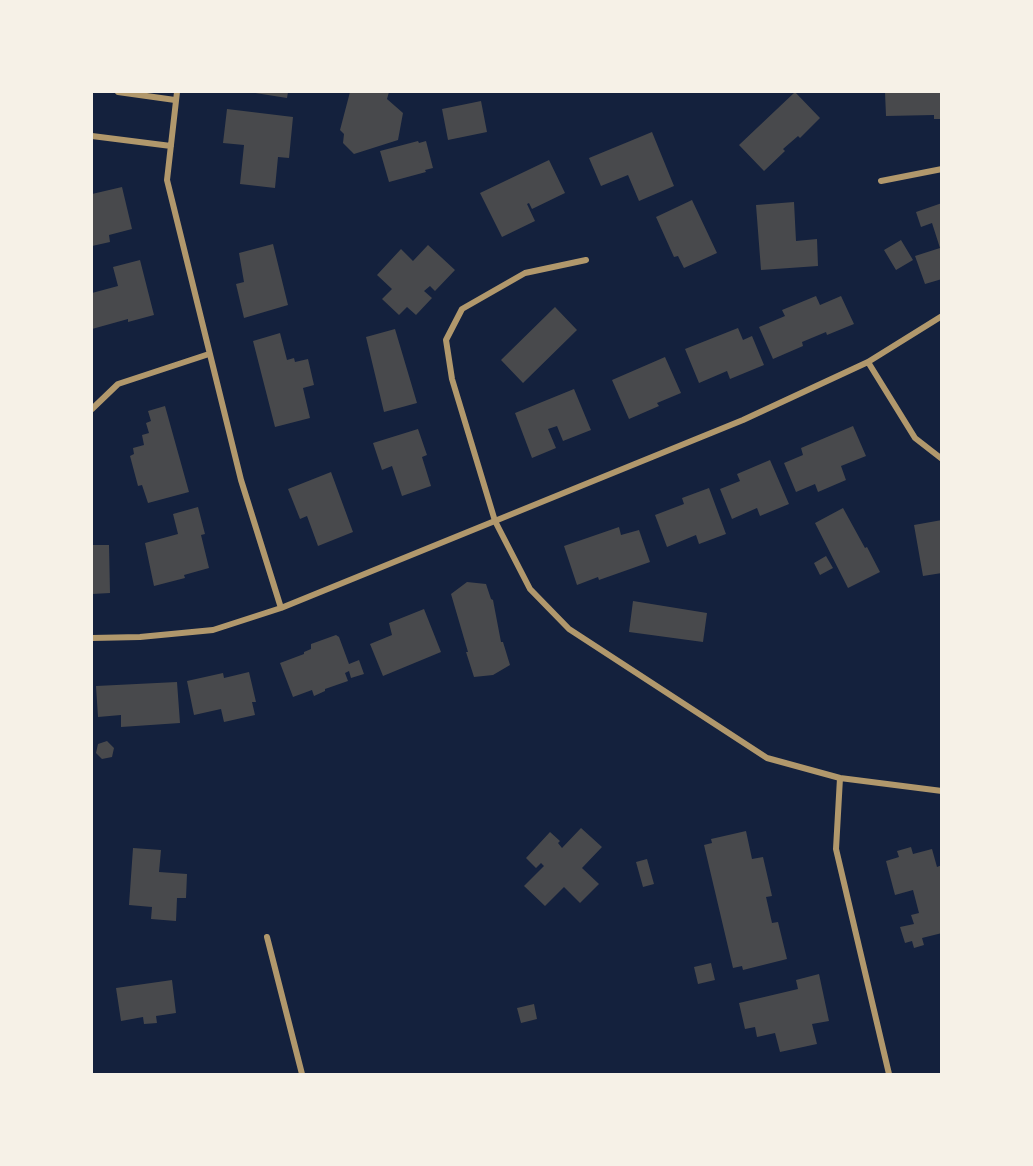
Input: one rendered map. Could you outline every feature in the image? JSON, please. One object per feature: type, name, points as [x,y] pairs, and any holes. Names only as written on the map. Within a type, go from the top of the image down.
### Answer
[{"type":"street","points":[[118,92],[175,100]]},
{"type":"street","points":[[177,92],[167,180],[241,480],[281,608]]},
{"type":"street","points":[[92,136],[171,146]]},
{"type":"street","points":[[881,181],[942,169]]},
{"type":"street","points":[[586,260],[525,273],[462,309],[446,340],[452,379],[495,521],[530,589],[569,629],[766,758],[840,778],[942,791]]},
{"type":"street","points":[[92,638],[140,637],[213,630],[281,608],[742,420],[868,362],[942,316]]},
{"type":"street","points":[[92,409],[118,384],[209,354]]},
{"type":"street","points":[[868,362],[915,438],[942,459]]},
{"type":"street","points":[[840,778],[836,849],[889,1074]]},
{"type":"street","points":[[267,937],[302,1074]]},
{"type":"building","points":[[249,92],[288,92],[287,98]]},
{"type":"building","points":[[350,92],[389,92],[387,99],[403,113],[398,140],[354,154],[343,143],[344,134],[340,130]]},
{"type":"building","points":[[795,92],[820,118],[800,138],[798,136],[783,149],[785,151],[764,171],[739,145]]},
{"type":"building","points":[[885,92],[942,92],[942,119],[934,119],[934,115],[886,116]]},
{"type":"building","points":[[481,101],[487,132],[448,140],[442,109]]},
{"type":"building","points":[[227,109],[293,117],[289,158],[278,157],[275,188],[240,184],[244,145],[223,143]]},
{"type":"building","points":[[652,132],[674,186],[639,201],[628,175],[601,186],[589,158]]},
{"type":"building","points":[[418,141],[419,143],[426,141],[433,168],[389,182],[380,151]]},
{"type":"building","points":[[549,160],[565,193],[532,209],[529,203],[527,204],[535,221],[502,237],[480,193]]},
{"type":"building","points":[[122,187],[132,229],[109,235],[110,242],[92,246],[92,194]]},
{"type":"building","points":[[692,200],[717,253],[684,268],[678,256],[674,257],[656,217]]},
{"type":"building","points":[[794,202],[796,241],[817,239],[818,266],[761,270],[756,205]]},
{"type":"building","points":[[942,203],[942,279],[925,284],[915,256],[940,248],[932,223],[921,227],[916,212]]},
{"type":"building","points":[[901,240],[913,260],[896,270],[884,250]]},
{"type":"building","points":[[273,244],[288,305],[244,318],[236,284],[244,282],[239,253]]},
{"type":"building","points":[[428,245],[455,270],[435,291],[430,286],[424,291],[432,298],[416,315],[407,307],[399,315],[382,299],[392,289],[377,275],[401,249],[413,261]]},
{"type":"building","points":[[140,260],[154,315],[128,322],[128,319],[92,329],[92,293],[118,286],[113,267]]},
{"type":"building","points":[[816,296],[820,305],[841,296],[854,324],[802,342],[803,346],[773,359],[759,327],[785,316],[782,310]]},
{"type":"building","points":[[555,307],[577,330],[523,383],[501,360]]},
{"type":"building","points":[[738,328],[743,340],[752,336],[764,365],[730,379],[727,371],[699,383],[685,349]]},
{"type":"building","points":[[395,329],[417,403],[384,412],[366,337]]},
{"type":"building","points":[[280,333],[287,360],[294,358],[295,362],[308,359],[314,385],[303,388],[310,418],[275,427],[253,341]]},
{"type":"building","points":[[665,357],[681,393],[629,419],[612,380]]},
{"type":"building","points":[[574,389],[591,430],[563,441],[557,426],[548,429],[556,448],[532,458],[515,413]]},
{"type":"building","points":[[165,406],[189,492],[148,503],[142,485],[138,486],[130,456],[134,454],[133,448],[144,445],[142,435],[149,433],[146,423],[151,421],[148,411]]},
{"type":"building","points":[[853,426],[866,456],[841,466],[846,480],[818,492],[815,484],[796,492],[784,463],[803,455],[801,448]]},
{"type":"building","points":[[418,429],[427,455],[422,457],[431,486],[402,496],[392,466],[382,470],[373,443]]},
{"type":"building","points":[[770,460],[789,504],[760,516],[757,508],[732,519],[720,489],[740,481],[737,474]]},
{"type":"building","points":[[331,472],[353,532],[318,546],[307,516],[300,519],[288,489]]},
{"type":"building","points":[[709,488],[726,534],[699,544],[696,535],[667,547],[655,515],[684,504],[682,498]]},
{"type":"building","points":[[198,507],[205,534],[201,535],[209,568],[184,575],[185,578],[154,586],[145,543],[178,534],[173,514]]},
{"type":"building","points":[[843,508],[880,572],[848,588],[815,523]]},
{"type":"building","points":[[942,520],[942,573],[923,576],[914,525]]},
{"type":"building","points":[[619,527],[621,535],[639,530],[650,562],[599,580],[598,577],[577,585],[564,546]]},
{"type":"building","points":[[92,545],[109,545],[110,593],[92,594]]},
{"type":"building","points":[[826,556],[833,568],[820,575],[814,563]]},
{"type":"building","points":[[467,582],[486,584],[493,600],[501,642],[503,642],[510,665],[493,675],[474,677],[466,652],[468,652],[451,594]]},
{"type":"building","points":[[633,601],[707,613],[703,642],[629,632]]},
{"type":"building","points":[[424,609],[441,652],[383,676],[370,644],[392,635],[389,623]]},
{"type":"building","points":[[336,635],[339,637],[349,664],[359,660],[364,674],[351,678],[349,671],[345,673],[348,681],[325,689],[314,696],[312,690],[293,697],[280,663],[304,654],[311,649],[311,644]]},
{"type":"building","points":[[249,672],[256,702],[252,702],[255,715],[224,722],[221,709],[194,715],[187,681],[223,673],[224,678]]},
{"type":"building","points":[[177,682],[180,723],[121,727],[121,715],[98,717],[96,686]]},
{"type":"building","points":[[107,741],[114,748],[112,757],[102,759],[96,753],[98,744]]},
{"type":"building","points":[[581,828],[602,847],[582,868],[599,884],[580,903],[564,887],[545,906],[524,886],[544,866],[541,863],[536,868],[526,858],[550,832],[560,841],[558,843],[562,848]]},
{"type":"building","points":[[746,831],[752,859],[763,857],[772,896],[766,897],[772,923],[778,922],[787,959],[743,970],[742,966],[733,968],[704,845],[712,843],[711,839]]},
{"type":"building","points":[[911,847],[913,854],[932,849],[937,867],[942,865],[942,933],[922,938],[924,945],[914,948],[912,941],[905,943],[900,927],[914,924],[911,915],[919,913],[913,890],[895,895],[886,861],[899,857],[897,851]]},
{"type":"building","points":[[133,848],[161,850],[159,872],[187,874],[186,898],[177,898],[176,921],[151,919],[152,907],[129,905]]},
{"type":"building","points":[[647,859],[654,884],[643,887],[636,862]]},
{"type":"building","points":[[711,963],[715,980],[698,984],[694,967]]},
{"type":"building","points":[[819,974],[829,1021],[812,1024],[817,1044],[780,1052],[775,1033],[757,1037],[755,1027],[745,1029],[739,1003],[798,989],[796,980]]},
{"type":"building","points":[[172,980],[176,1013],[156,1016],[157,1023],[144,1024],[143,1017],[121,1021],[116,988]]},
{"type":"building","points":[[534,1004],[537,1019],[521,1023],[517,1008]]}]
